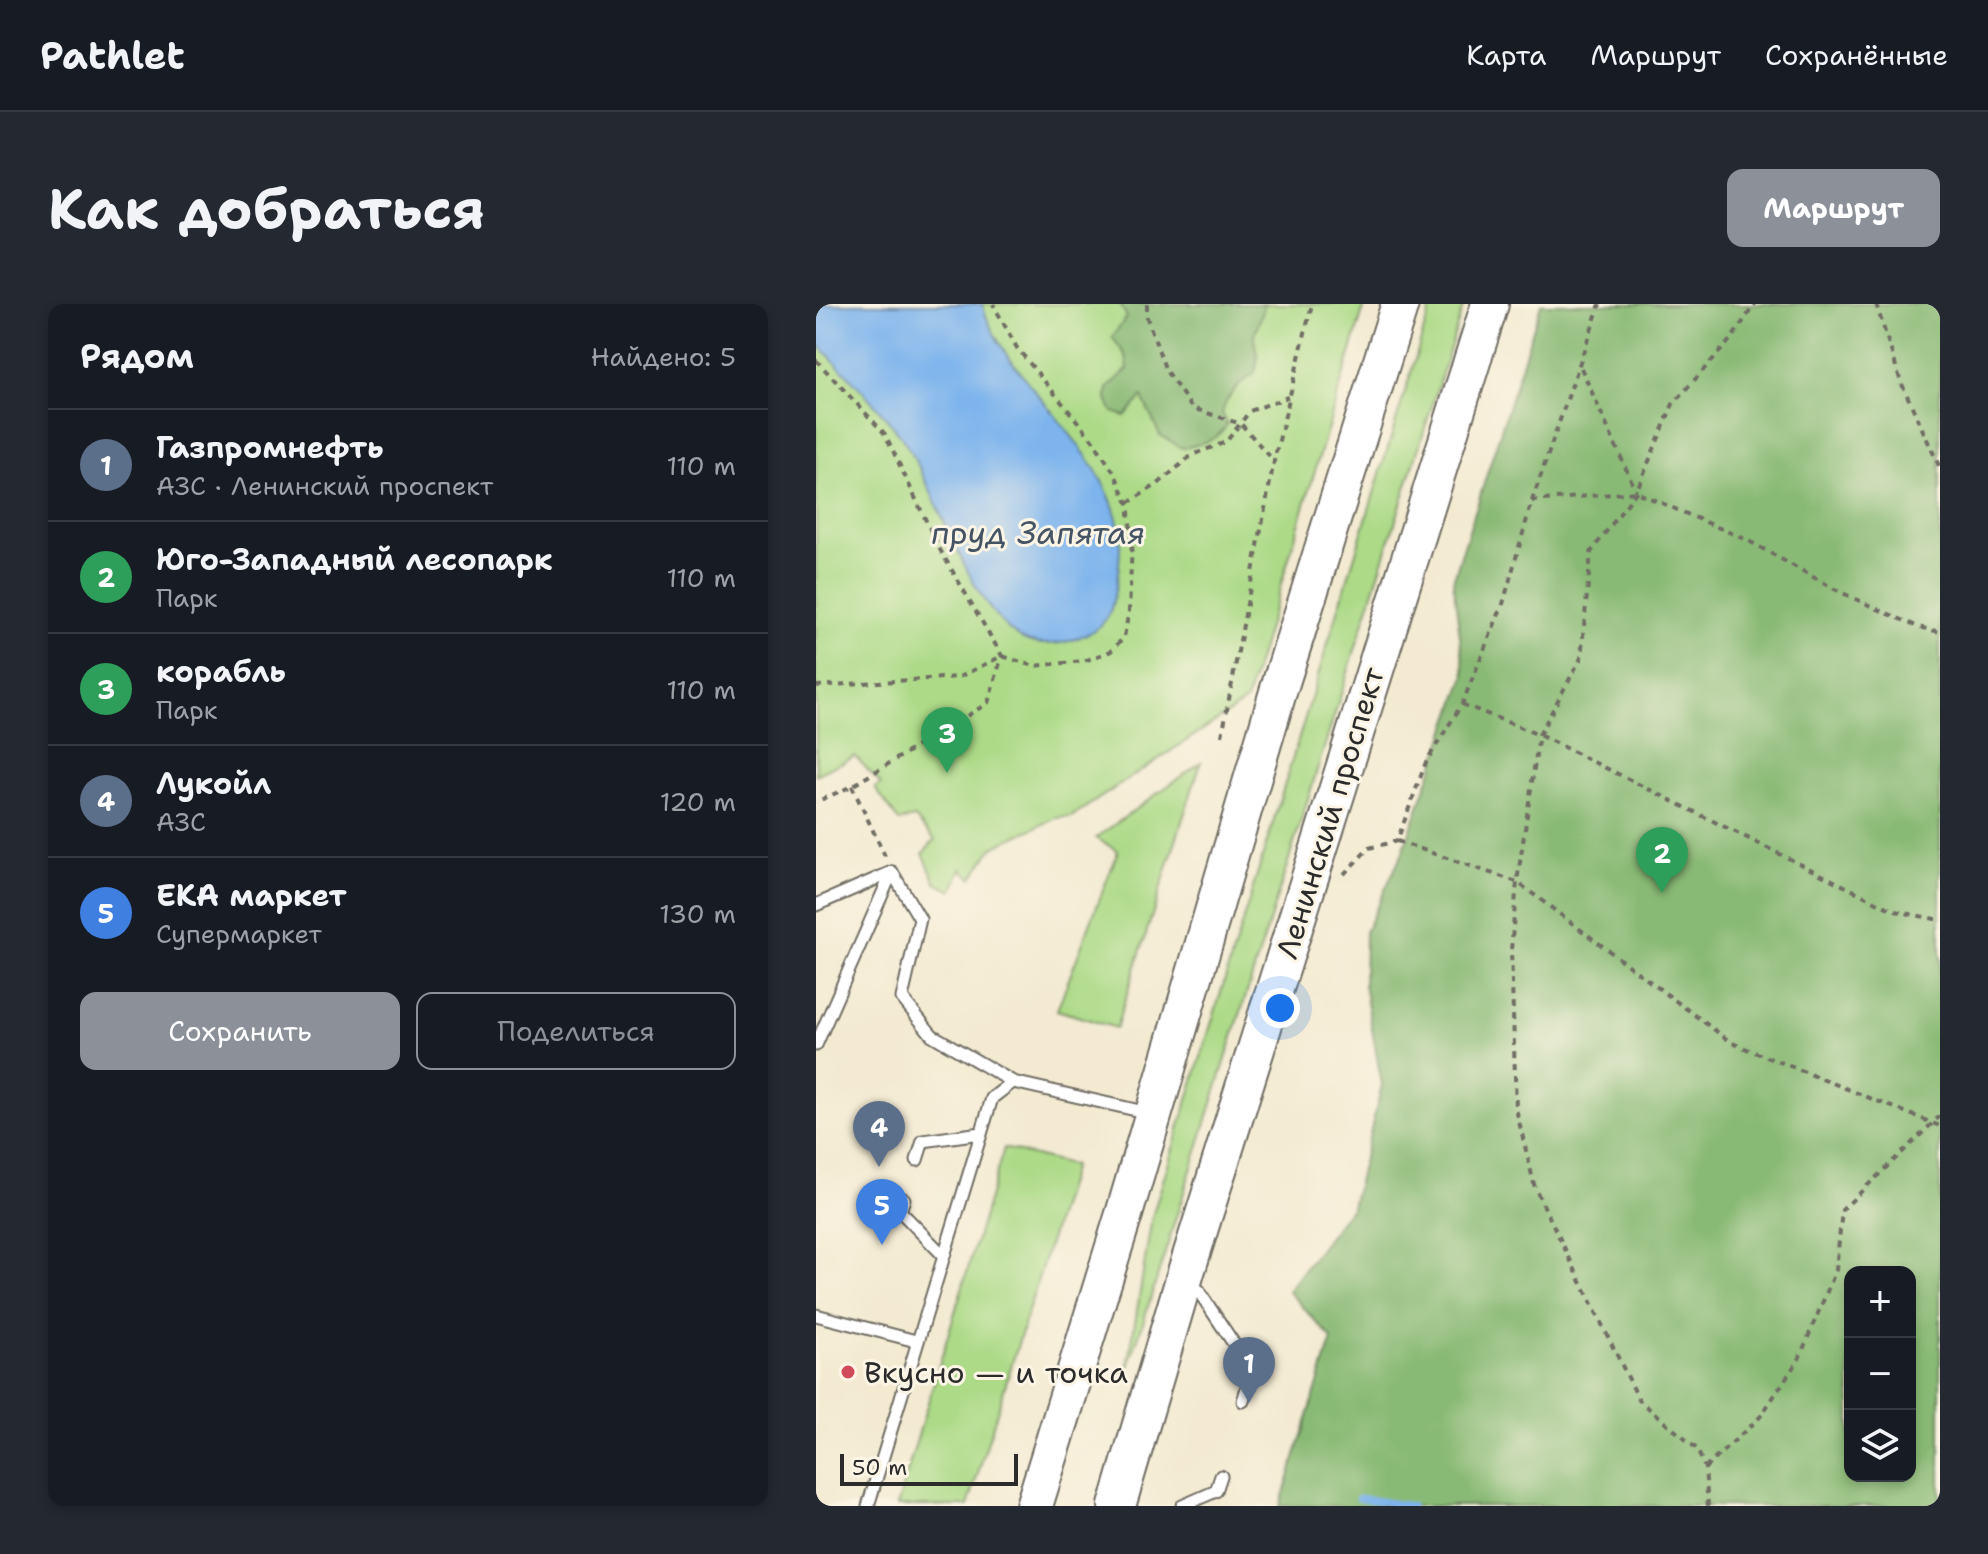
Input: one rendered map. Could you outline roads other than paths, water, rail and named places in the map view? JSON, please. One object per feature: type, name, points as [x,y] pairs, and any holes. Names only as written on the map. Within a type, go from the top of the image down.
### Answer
[{"type":"main road","points":[[1034,1506],[1278,692],[1400,304]]},
{"type":"main road","name":"Ленинский проспект","points":[[1117,1506],[1186,1272],[1490,304]]},
{"type":"lane","points":[[892,872],[920,919],[902,998],[932,1035],[1013,1082],[1154,1114]]},
{"type":"lane","points":[[816,905],[892,872]]},
{"type":"lane","points":[[816,1045],[892,872]]},
{"type":"lane","points":[[868,1506],[992,1098],[1013,1082]]},
{"type":"lane","points":[[917,1160],[923,1141],[981,1133]]},
{"type":"lane","points":[[904,1199],[900,1211],[943,1255]]},
{"type":"lane","points":[[1186,1272],[1252,1371],[1243,1401]]},
{"type":"lane","points":[[816,1315],[916,1341]]},
{"type":"lane","points":[[1182,1506],[1216,1491],[1221,1476]]},
{"type":"water","name":"пруд Запятая","points":[[816,304],[982,304],[989,324],[1005,351],[1079,446],[1112,503],[1118,523],[1119,562],[1111,608],[1102,624],[1078,638],[1052,644],[1025,640],[1005,626],[971,578],[915,459],[901,437],[816,342]]},
{"type":"waterway","points":[[1359,1498],[1411,1506]]},
{"type":"place","name":"корабль","points":[[947,773]]},
{"type":"place","name":"Юго-Западный лесопарк","points":[[1662,893]]},
{"type":"place","name":"Лукойл","points":[[879,1167]]},
{"type":"place","name":"ЕКА маркет","points":[[882,1245]]},
{"type":"place","name":"Вкусно — и точка","points":[[848,1372]]},
{"type":"place","name":"Газпромнефть","points":[[1249,1403]]}]
